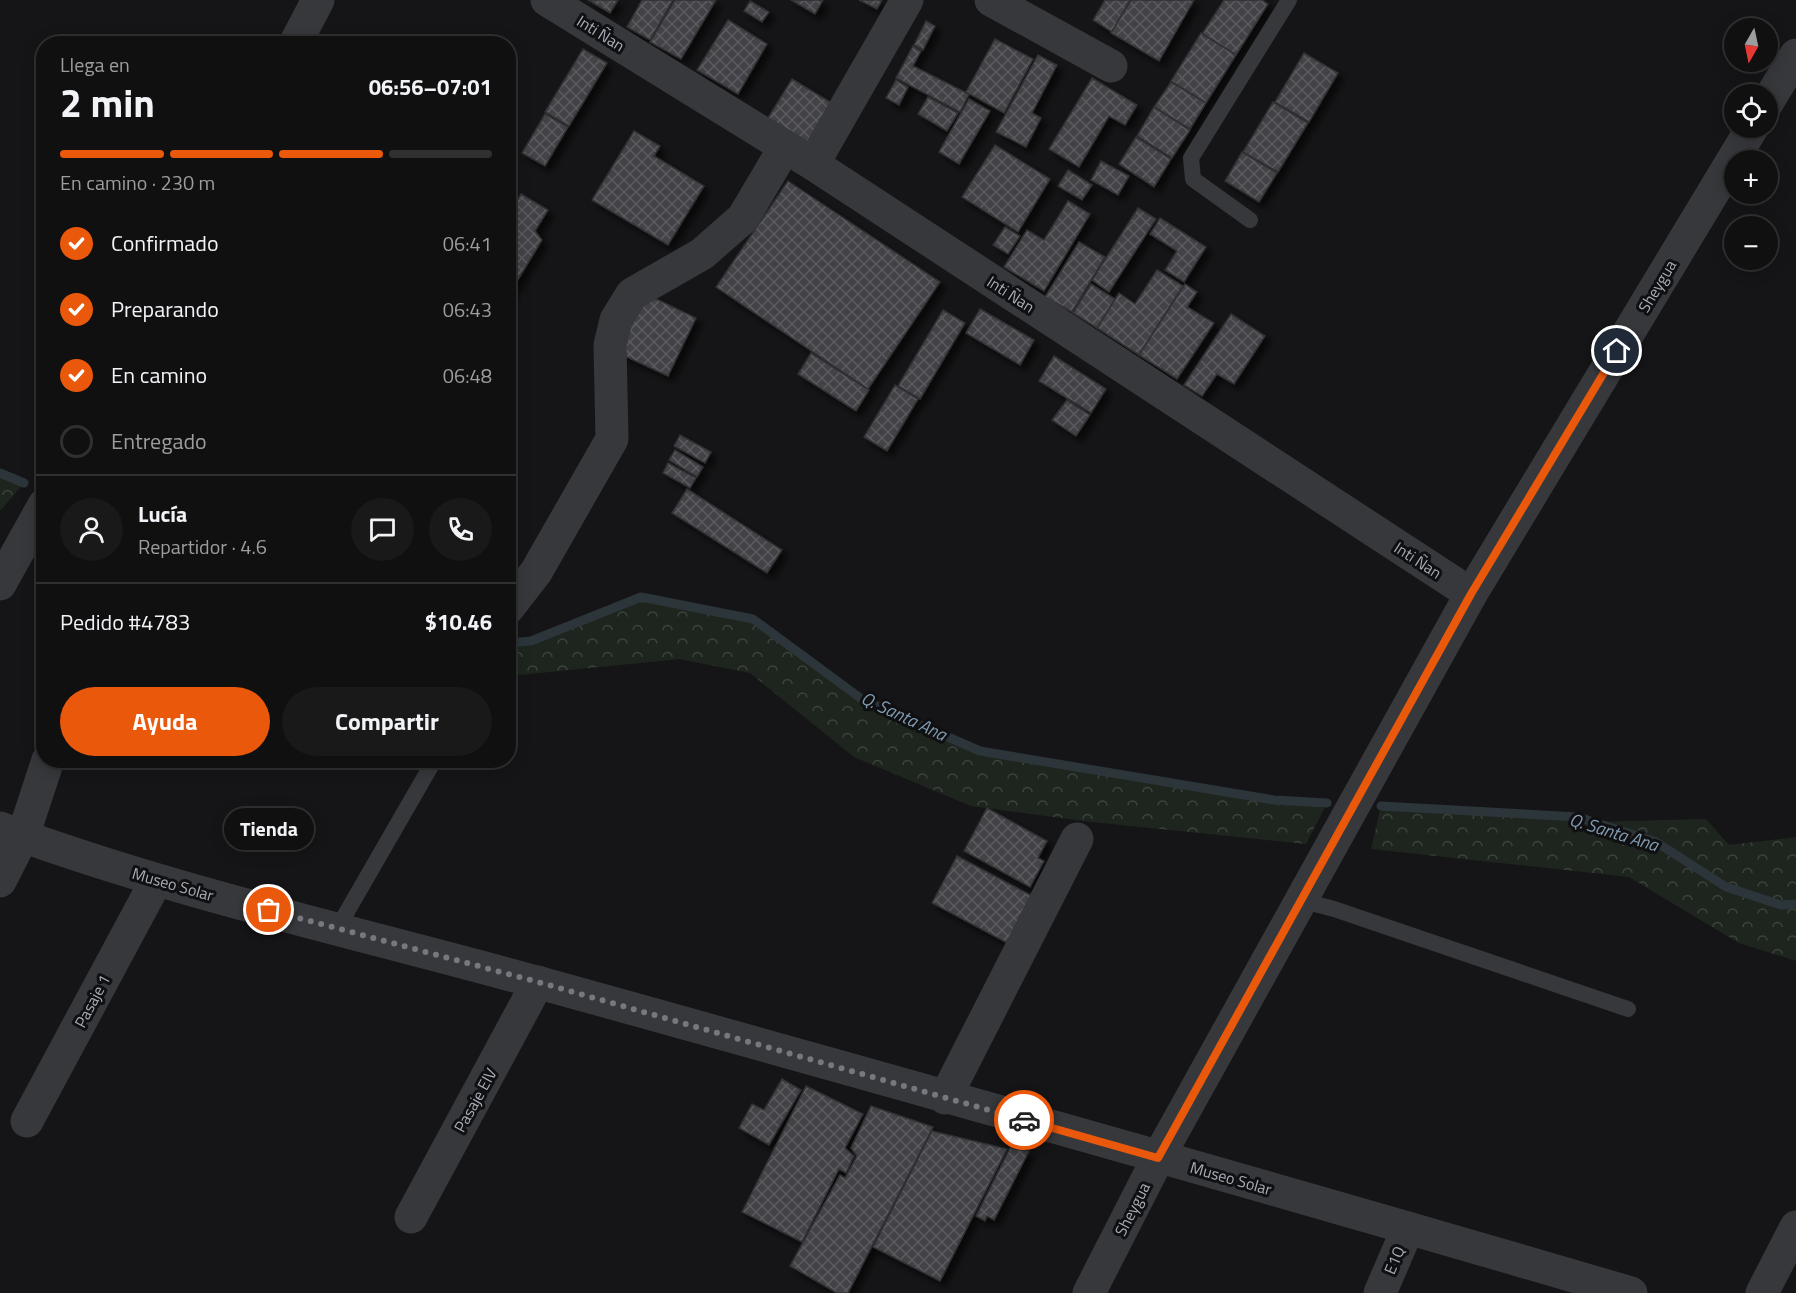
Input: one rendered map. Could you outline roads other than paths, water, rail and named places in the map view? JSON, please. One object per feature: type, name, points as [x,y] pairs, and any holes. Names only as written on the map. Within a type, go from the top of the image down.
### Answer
[{"type":"street","points":[[299,36],[318,0]]},
{"type":"street","name":"Inti Ñan","points":[[547,0],[813,164],[1471,594]]},
{"type":"street","points":[[813,164],[907,0]]},
{"type":"street","points":[[991,0],[1111,66]]},
{"type":"street","points":[[1778,85],[1796,55]]},
{"type":"street","name":"Sheygua","points":[[1089,1293],[1158,1158],[1471,594],[1746,138]]},
{"type":"street","points":[[516,598],[536,572],[612,439],[610,345],[616,320],[632,294],[702,254],[743,218],[785,147]]},
{"type":"street","points":[[0,584],[36,519]]},
{"type":"street","points":[[0,881],[11,832],[44,768]]},
{"type":"street","name":"Museo Solar","points":[[11,832],[156,880],[538,982],[1630,1293]]},
{"type":"street","points":[[945,1098],[1077,839]]},
{"type":"street","name":"Pasaje 1","points":[[27,1121],[156,880]]},
{"type":"street","name":"Pasaje EIV","points":[[411,1217],[538,982]]},
{"type":"street","points":[[1762,1293],[1796,1227]]},
{"type":"street","name":"E1Q","points":[[1380,1293],[1408,1228]]},
{"type":"lane","points":[[1250,220],[1193,179],[1191,158],[1289,0]]},
{"type":"lane","points":[[337,928],[430,768]]},
{"type":"lane","points":[[1300,900],[1334,909],[1628,1009]]},
{"type":"waterway","name":"Q. Santa Ana","points":[[0,473],[24,483]]},
{"type":"waterway","name":"Q. Santa Ana","points":[[516,642],[531,641],[641,597],[753,619],[863,700],[980,751],[1274,800],[1327,803]]},
{"type":"waterway","name":"Q. Santa Ana","points":[[1381,806],[1578,817],[1656,842],[1726,887],[1781,905],[1796,904]]},
{"type":"place","name":"Tienda","points":[[269,910]]}]
